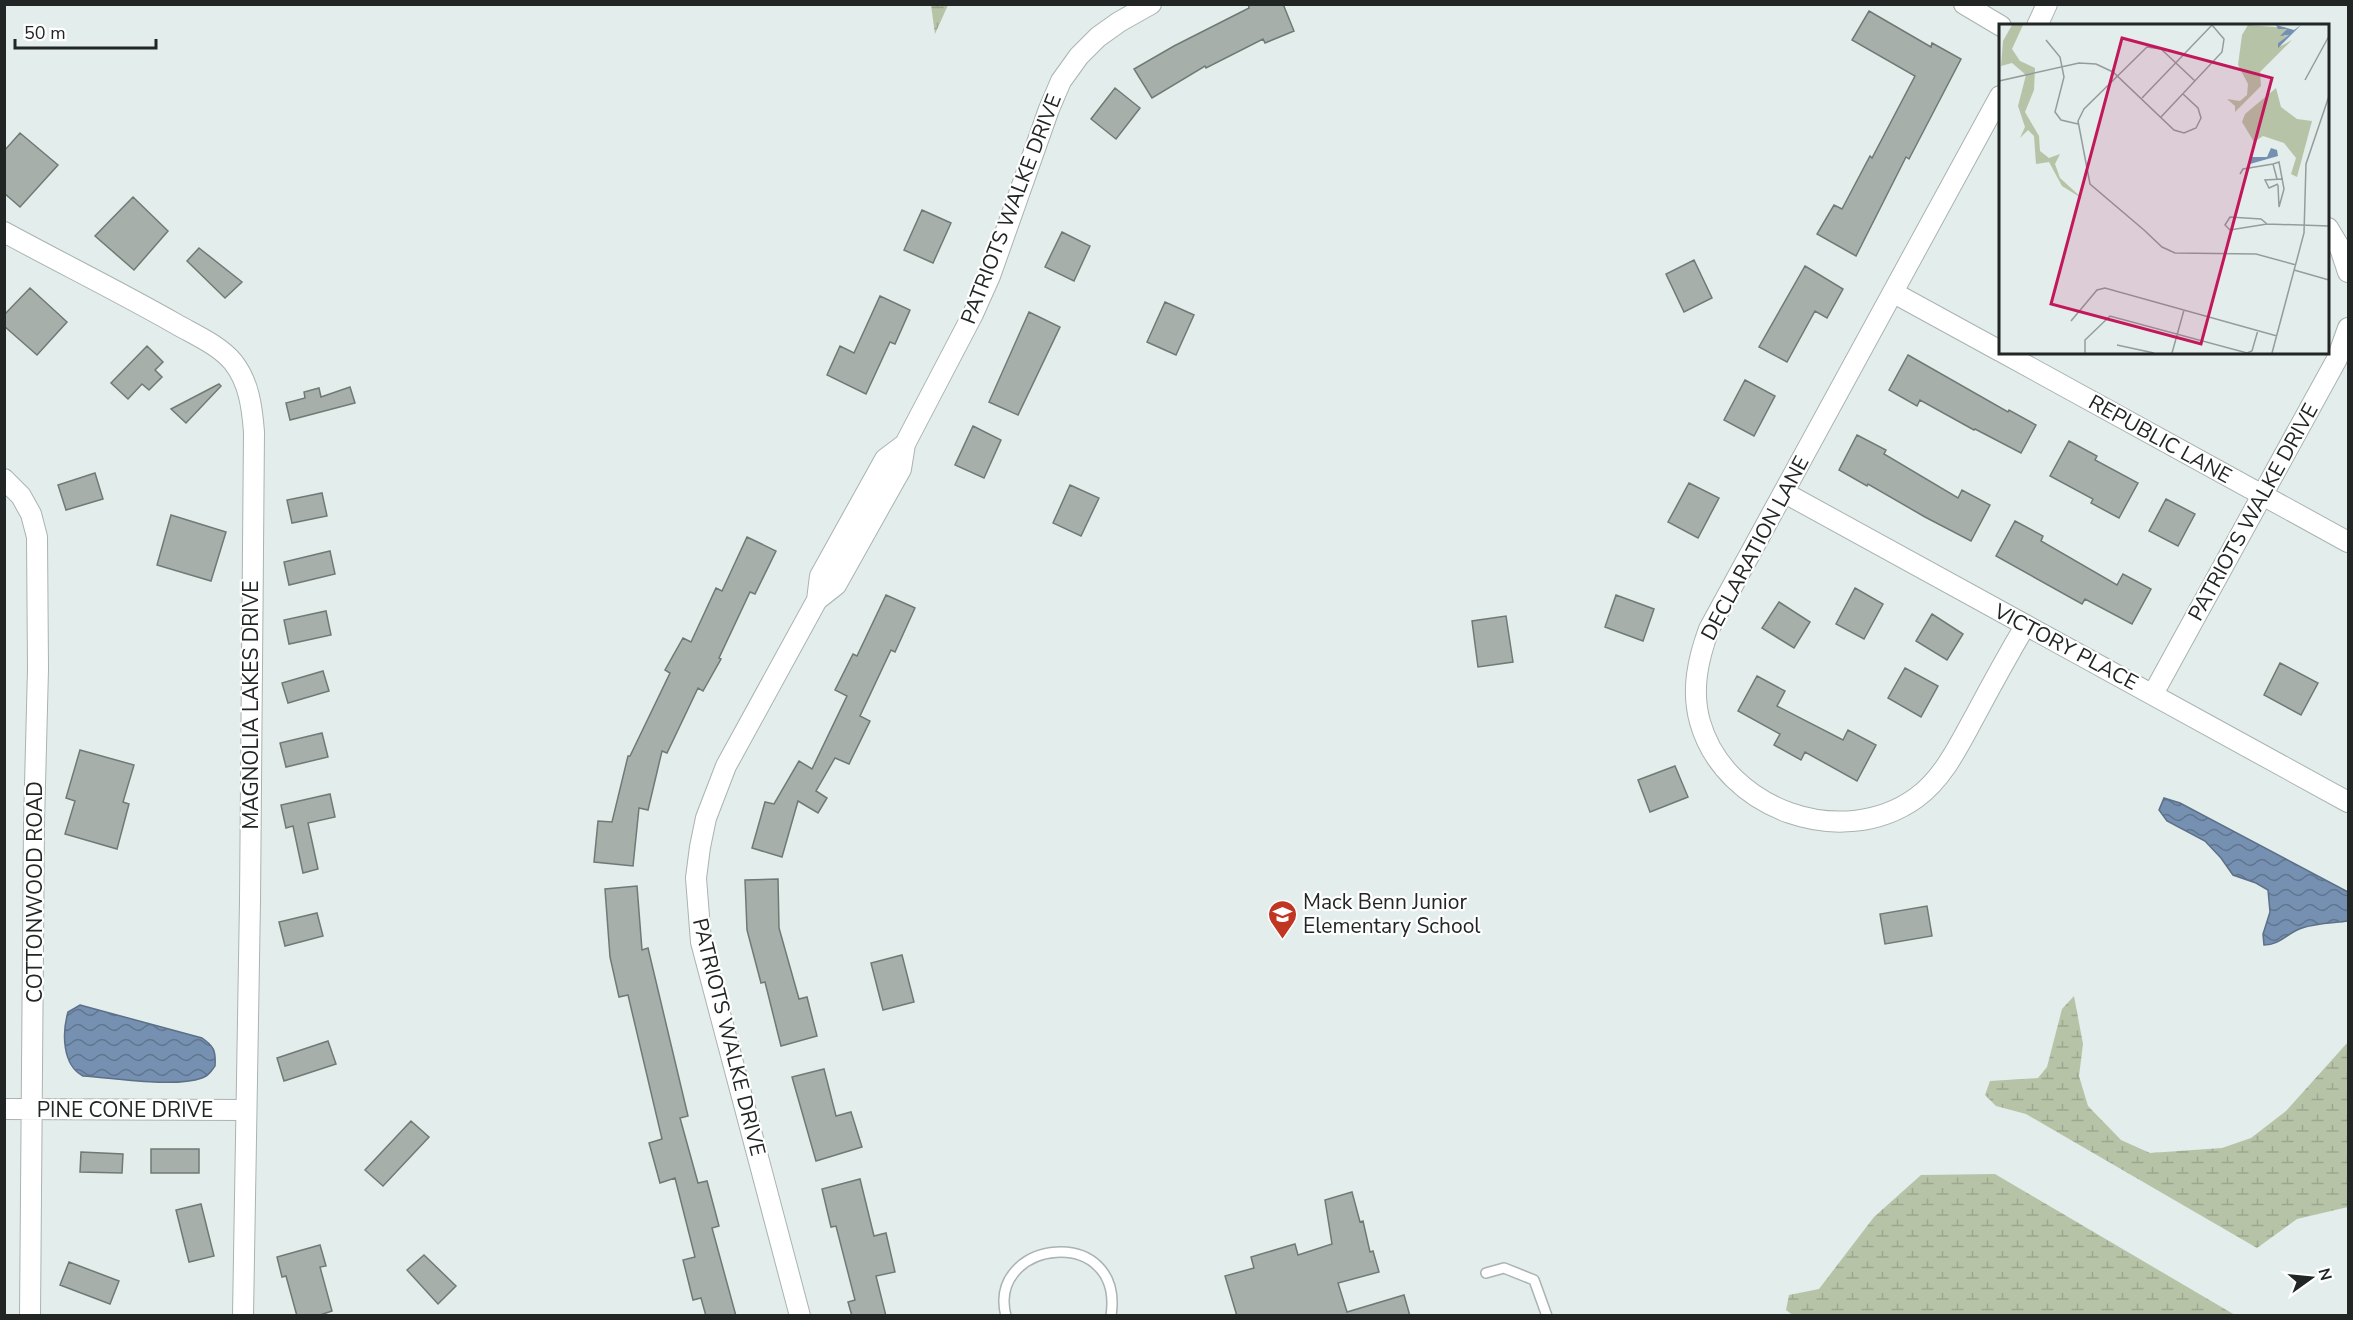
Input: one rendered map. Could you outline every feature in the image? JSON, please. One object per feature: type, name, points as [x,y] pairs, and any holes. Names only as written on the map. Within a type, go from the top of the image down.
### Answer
[{"type":"street","name":"PATRIOTS WALKE DRIVE","points":[[800,1316],[701,942],[696,878],[702,837],[726,766],[817,600],[836,585],[901,469],[905,444],[974,314],[986,285],[1048,109],[1061,81],[1079,56],[1098,37],[1151,4]]},
{"type":"street","points":[[1964,4],[1999,25]]},
{"type":"street","points":[[2038,24],[2047,4]]},
{"type":"street","name":"DECLARATION LANE","points":[[1999,100],[1709,628],[1700,654],[1696,676],[1700,722],[1711,748],[1732,776],[1767,803],[1792,815],[1838,823],[1866,820],[1893,812],[1916,798],[1937,779],[1956,750],[2025,626]]},
{"type":"street","points":[[2329,230],[2340,248],[2349,272]]},
{"type":"street","name":"MAGNOLIA LAKES DRIVE","points":[[4,232],[150,309],[219,349],[232,361],[246,386],[252,411],[254,444],[250,901],[243,1316]]},
{"type":"street","name":"REPUBLIC LANE","points":[[1894,293],[1999,351]]},
{"type":"street","name":"PATRIOTS WALKE DRIVE","points":[[2153,694],[2337,358],[2349,328]]},
{"type":"street","name":"REPUBLIC LANE","points":[[2005,354],[2349,542]]},
{"type":"street","name":"COTTONWOOD ROAD","points":[[4,479],[21,496],[31,514],[37,537],[38,669],[34,823],[30,1316]]},
{"type":"street","name":"VICTORY PLACE","points":[[1785,493],[2349,802]]},
{"type":"street","name":"PINE CONE DRIVE","points":[[4,1109],[246,1110]]},
{"type":"lane","points":[[1006,1316],[1006,1286],[1015,1271],[1036,1255],[1060,1251],[1079,1254],[1098,1266],[1110,1280],[1114,1299],[1111,1316]]},
{"type":"lane","points":[[1486,1273],[1504,1268],[1533,1280],[1547,1316]]},
{"type":"green space","points":[[931,5],[948,5],[935,34]]},
{"type":"green space","points":[[2074,996],[2083,1044],[2079,1076],[2088,1106],[2121,1140],[2150,1153],[2222,1148],[2251,1138],[2286,1111],[2348,1042],[2348,1207],[2297,1219],[2257,1248],[2026,1114],[1996,1106],[1985,1095],[1990,1081],[2038,1078],[2047,1067],[2062,1009]]},
{"type":"green space","points":[[1995,1174],[2235,1315],[1794,1316],[1786,1310],[1789,1295],[1819,1289],[1874,1217],[1921,1175]]},
{"type":"water","points":[[2164,798],[2180,803],[2348,892],[2348,921],[2307,926],[2275,943],[2264,945],[2263,934],[2270,912],[2268,890],[2233,875],[2205,841],[2167,821],[2159,810]]},
{"type":"water","points":[[80,1005],[202,1038],[213,1049],[215,1066],[204,1077],[190,1081],[144,1081],[83,1076],[71,1064],[65,1048],[68,1012]]},
{"type":"building","points":[[1248,4],[1283,4],[1294,31],[1265,43],[1263,39],[1206,68],[1205,66],[1152,98],[1134,69],[1249,8]]},
{"type":"building","points":[[1869,11],[1931,47],[1932,43],[1961,59],[1909,159],[1906,157],[1856,256],[1817,234],[1834,205],[1842,209],[1915,76],[1852,40]]},
{"type":"building","points":[[1115,88],[1140,108],[1116,139],[1091,119]]},
{"type":"building","points":[[20,133],[58,165],[20,207],[4,193],[4,151]]},
{"type":"building","points":[[133,197],[168,231],[134,270],[95,236]]},
{"type":"building","points":[[922,210],[951,223],[933,263],[904,250]]},
{"type":"building","points":[[1062,232],[1090,246],[1074,281],[1045,267]]},
{"type":"building","points":[[199,248],[242,282],[225,298],[187,261]]},
{"type":"building","points":[[1694,260],[1712,298],[1684,312],[1666,274]]},
{"type":"building","points":[[1805,266],[1843,289],[1827,318],[1815,311],[1787,362],[1759,347]]},
{"type":"building","points":[[30,288],[67,322],[37,355],[4,326],[4,315]]},
{"type":"building","points":[[880,296],[910,310],[895,344],[890,342],[866,394],[827,375],[840,346],[854,353]]},
{"type":"building","points":[[1165,302],[1194,315],[1176,355],[1147,342]]},
{"type":"building","points":[[1029,312],[1060,327],[1018,415],[989,402]]},
{"type":"building","points":[[147,346],[163,362],[155,370],[162,377],[149,390],[142,384],[128,399],[111,383]]},
{"type":"building","points":[[1908,355],[2008,412],[2009,410],[2036,425],[2021,453],[1920,400],[1917,406],[1889,390]]},
{"type":"building","points":[[1745,380],[1775,396],[1754,436],[1724,420]]},
{"type":"building","points":[[219,384],[221,386],[186,423],[171,409]]},
{"type":"building","points":[[350,387],[355,403],[290,420],[286,403],[305,398],[304,392],[319,388],[321,397]]},
{"type":"building","points":[[973,426],[1001,440],[984,478],[955,465]]},
{"type":"building","points":[[1857,435],[1886,450],[1884,454],[1958,498],[1962,490],[1990,505],[1971,541],[1839,470]]},
{"type":"building","points":[[2069,441],[2097,456],[2095,460],[2138,483],[2119,518],[2091,503],[2093,499],[2050,476]]},
{"type":"building","points":[[95,473],[103,499],[66,510],[58,485]]},
{"type":"building","points":[[1689,483],[1719,498],[1698,538],[1668,522]]},
{"type":"building","points":[[1070,485],[1099,498],[1081,536],[1053,523]]},
{"type":"building","points":[[322,493],[327,516],[292,523],[287,500]]},
{"type":"building","points":[[2166,499],[2195,514],[2178,546],[2149,531]]},
{"type":"building","points":[[171,515],[226,532],[211,581],[157,565]]},
{"type":"building","points":[[2015,521],[2043,536],[2041,541],[2117,585],[2123,574],[2151,589],[2132,624],[2085,599],[2082,604],[1996,556]]},
{"type":"building","points":[[747,537],[776,551],[755,594],[750,592],[719,658],[721,659],[703,691],[698,688],[667,753],[662,751],[648,810],[639,808],[633,866],[594,862],[598,821],[612,822],[628,756],[670,673],[665,670],[683,638],[691,642],[716,588],[722,591]]},
{"type":"building","points":[[330,551],[335,574],[289,585],[284,562]]},
{"type":"building","points":[[1855,588],[1883,604],[1864,639],[1836,624]]},
{"type":"building","points":[[886,595],[915,608],[895,652],[891,650],[860,716],[870,721],[849,764],[835,758],[816,791],[827,798],[818,813],[798,801],[782,857],[752,848],[765,802],[774,804],[799,761],[812,769],[847,696],[835,690],[853,654],[857,656]]},
{"type":"building","points":[[1616,595],[1654,609],[1643,641],[1605,627]]},
{"type":"building","points":[[1779,602],[1810,622],[1794,648],[1762,628]]},
{"type":"building","points":[[326,611],[331,635],[289,644],[284,620]]},
{"type":"building","points":[[1932,614],[1963,634],[1947,660],[1916,641]]},
{"type":"building","points":[[1506,616],[1513,662],[1478,667],[1472,621]]},
{"type":"building","points":[[2280,663],[2318,683],[2301,715],[2264,695]]},
{"type":"building","points":[[1905,668],[1938,686],[1921,717],[1888,698]]},
{"type":"building","points":[[323,671],[329,691],[288,703],[282,683]]},
{"type":"building","points":[[1757,676],[1785,691],[1777,706],[1843,740],[1848,730],[1876,745],[1857,781],[1805,752],[1801,760],[1774,745],[1780,734],[1738,711]]},
{"type":"building","points":[[322,733],[328,757],[286,767],[280,743]]},
{"type":"building","points":[[80,750],[134,765],[123,802],[129,804],[117,849],[65,834],[75,801],[66,798]]},
{"type":"building","points":[[1675,766],[1688,797],[1650,812],[1638,780]]},
{"type":"building","points":[[330,794],[335,817],[308,823],[318,869],[303,873],[293,826],[286,828],[281,805]]},
{"type":"building","points":[[778,879],[779,928],[799,999],[807,997],[817,1036],[781,1046],[765,982],[761,983],[747,930],[745,880]]},
{"type":"building","points":[[637,886],[642,950],[648,948],[688,1116],[680,1118],[698,1183],[707,1181],[719,1226],[712,1228],[736,1316],[706,1316],[701,1298],[693,1300],[683,1260],[695,1257],[675,1178],[660,1183],[649,1143],[662,1139],[628,995],[619,997],[610,957],[605,889]]},
{"type":"building","points":[[1927,906],[1932,936],[1885,944],[1880,914]]},
{"type":"building","points":[[317,913],[323,936],[285,946],[279,922]]},
{"type":"building","points":[[902,955],[914,1002],[883,1010],[871,963]]},
{"type":"building","points":[[328,1041],[336,1064],[284,1081],[277,1058]]},
{"type":"building","points":[[824,1069],[836,1116],[851,1112],[862,1147],[816,1161],[792,1077]]},
{"type":"building","points":[[411,1121],[429,1137],[383,1186],[365,1170]]},
{"type":"building","points":[[151,1149],[199,1149],[199,1173],[151,1173]]},
{"type":"building","points":[[81,1152],[123,1154],[122,1173],[80,1172]]},
{"type":"building","points":[[860,1179],[874,1236],[886,1233],[895,1272],[876,1276],[886,1316],[852,1316],[848,1302],[855,1300],[836,1226],[831,1227],[822,1189]]},
{"type":"building","points":[[1352,1192],[1360,1222],[1363,1221],[1370,1252],[1373,1251],[1379,1272],[1338,1283],[1347,1312],[1404,1295],[1410,1316],[1237,1316],[1225,1276],[1254,1268],[1251,1257],[1295,1244],[1298,1255],[1332,1244],[1325,1200]]},
{"type":"building","points":[[201,1204],[214,1256],[189,1262],[176,1210]]},
{"type":"building","points":[[320,1245],[326,1266],[320,1267],[332,1311],[317,1316],[297,1316],[286,1276],[282,1277],[277,1257]]},
{"type":"building","points":[[424,1255],[456,1286],[438,1304],[407,1270]]},
{"type":"building","points":[[69,1262],[119,1281],[110,1304],[60,1285]]},
{"type":"place","name":"Mack Benn Junior Elementary School","points":[[1282,940]]}]
